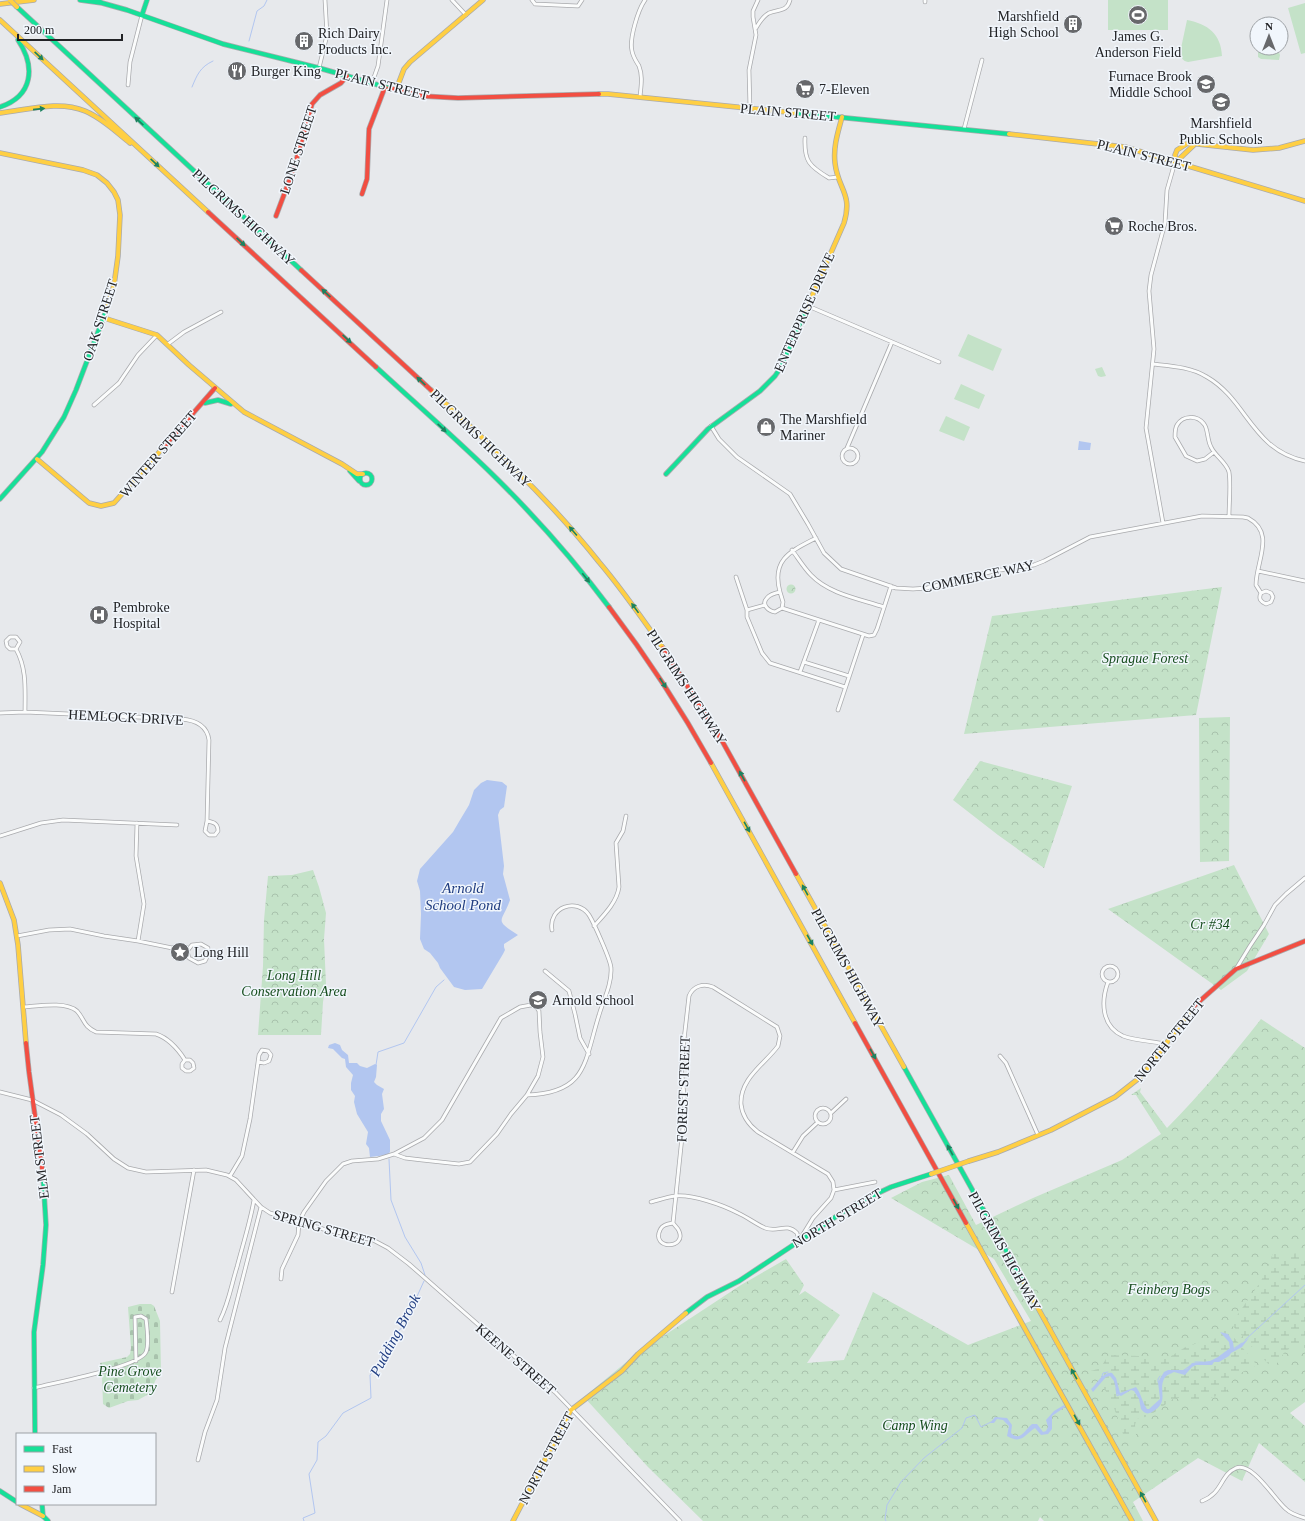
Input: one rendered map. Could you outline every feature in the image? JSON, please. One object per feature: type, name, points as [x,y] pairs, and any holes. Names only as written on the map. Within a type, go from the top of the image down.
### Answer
[{"type":"main road","name":"PILGRIMS HIGHWAY","points":[[10,0],[54,43],[486,441],[566,523],[631,602],[692,690],[721,739],[1156,1521]]},
{"type":"main road","points":[[0,4],[34,0]]},
{"type":"main road","points":[[80,0],[102,3]]},
{"type":"main road","points":[[97,0],[102,3]]},
{"type":"main road","points":[[142,15],[147,0]]},
{"type":"main road","points":[[396,90],[406,66],[483,0]]},
{"type":"main road","name":"PLAIN STREET","points":[[102,3],[142,15],[205,39],[422,96],[448,98],[600,94],[1111,144],[1305,201]]},
{"type":"main road","name":"PILGRIMS HIGHWAY","points":[[0,20],[457,442],[518,501],[572,560],[600,594],[674,699],[714,767],[1132,1521]]},
{"type":"main road","points":[[0,23],[22,44],[27,56],[29,69],[27,86],[22,95],[11,104],[0,107]]},
{"type":"main road","name":"LONE STREET","points":[[276,216],[294,168],[312,104],[320,95],[341,83],[347,76]]},
{"type":"main road","points":[[362,194],[367,175],[369,129],[385,87]]},
{"type":"main road","points":[[0,113],[70,106],[78,108],[93,116],[143,152]]},
{"type":"main road","name":"ENTERPRISE DRIVE","points":[[666,474],[693,443],[711,426],[761,390],[774,378],[784,362],[844,223],[849,208],[848,200],[838,177],[835,164],[835,146],[842,117]]},
{"type":"main road","points":[[1195,144],[1176,162],[1174,155],[1180,146],[1188,143],[1233,149],[1260,150],[1305,141]]},
{"type":"main road","name":"OAK STREET","points":[[0,153],[89,172],[104,180],[114,192],[118,200],[120,215],[118,256],[114,285],[104,318],[67,411],[37,459],[0,499]]},
{"type":"main road","points":[[104,318],[157,335],[168,344],[184,362],[235,406],[255,419],[342,464],[357,474],[367,473],[371,475],[371,482],[366,486],[362,485],[350,470]]},
{"type":"main road","name":"WINTER STREET","points":[[37,459],[89,503],[101,506],[114,503],[215,388]]},
{"type":"main road","points":[[202,404],[218,400],[235,406]]},
{"type":"main road","points":[[359,481],[360,476],[363,474]]},
{"type":"main road","name":"ELM STREET","points":[[0,883],[2,895],[14,920],[17,936],[32,1100],[42,1165],[46,1225],[34,1332],[35,1433]]},
{"type":"main road","name":"NORTH STREET","points":[[513,1521],[560,1428],[571,1410],[622,1371],[645,1348],[693,1307],[714,1293],[739,1281],[841,1213],[868,1197],[900,1183],[998,1152],[1098,1107],[1131,1086],[1146,1072],[1193,1007],[1236,969],[1305,941]]},
{"type":"main road","points":[[0,1491],[16,1501]]},
{"type":"main road","points":[[22,1505],[43,1516],[48,1521]]},
{"type":"main road","points":[[42,1505],[43,1516]]},
{"type":"street","points":[[319,68],[327,35],[325,0]]},
{"type":"street","points":[[372,83],[378,66],[387,0]]},
{"type":"street","points":[[452,0],[466,15]]},
{"type":"street","points":[[532,0],[535,4],[575,7],[579,5],[582,0]]},
{"type":"street","points":[[640,97],[641,73],[632,53],[632,45],[639,13],[645,0]]},
{"type":"street","points":[[750,109],[749,70],[756,40],[756,28],[753,11],[758,0]]},
{"type":"street","points":[[756,28],[768,13],[787,8],[790,0]]},
{"type":"street","points":[[128,85],[130,62],[142,15]]},
{"type":"street","points":[[964,129],[982,60]]},
{"type":"street","points":[[806,138],[806,155],[809,164],[828,178],[838,177]]},
{"type":"street","points":[[1162,523],[1146,428],[1154,341],[1149,298],[1150,284],[1165,224],[1167,190],[1176,162]]},
{"type":"street","points":[[808,306],[939,362]]},
{"type":"street","points":[[168,344],[184,332],[221,312]]},
{"type":"street","points":[[94,405],[119,383],[138,355],[157,335]]},
{"type":"street","points":[[847,448],[854,450],[857,453],[857,458],[852,463],[844,462],[842,457],[843,452],[847,448],[892,342]]},
{"type":"street","points":[[1153,364],[1189,370],[1206,376],[1226,392],[1265,440],[1281,452],[1305,461]]},
{"type":"street","points":[[1214,452],[1197,461],[1186,456],[1175,437],[1177,425],[1182,420],[1190,417],[1196,418],[1204,423],[1208,442],[1228,471],[1229,516]]},
{"type":"street","name":"COMMERCE WAY","points":[[711,426],[722,442],[737,457],[790,494],[824,553],[841,569],[891,586],[913,589],[927,588],[982,574],[1034,565],[1090,536],[1202,516],[1229,516],[1248,518],[1254,521],[1261,530],[1263,544],[1256,585],[1261,593]]},
{"type":"street","points":[[782,608],[783,602],[777,579],[779,566],[782,560],[792,550],[816,538]]},
{"type":"street","points":[[792,550],[811,575],[821,583],[833,590],[884,607]]},
{"type":"street","points":[[1258,571],[1305,581]]},
{"type":"street","points":[[736,577],[748,610],[747,618],[762,653],[770,663],[845,687]]},
{"type":"street","points":[[765,605],[770,611],[775,612],[782,608],[869,636],[874,635],[877,629],[891,586]]},
{"type":"street","points":[[1266,591],[1271,592],[1273,598],[1271,602],[1266,604],[1262,603],[1260,599],[1261,593],[1266,591]]},
{"type":"street","points":[[765,605],[767,598],[772,594],[780,592]]},
{"type":"street","points":[[748,610],[765,605]]},
{"type":"street","points":[[800,672],[819,620]]},
{"type":"street","points":[[838,710],[863,635]]},
{"type":"street","points":[[15,636],[19,640],[19,645],[16,649],[10,649],[7,646],[6,642],[10,637],[15,636]]},
{"type":"street","points":[[16,649],[21,659],[24,671],[25,712]]},
{"type":"street","points":[[804,662],[849,676]]},
{"type":"street","name":"HEMLOCK DRIVE","points":[[0,713],[25,712],[180,719],[198,723],[206,731],[210,740],[207,821],[205,826],[206,833],[211,836],[215,835],[218,831],[217,825],[214,822],[207,821]]},
{"type":"street","points":[[594,926],[610,907],[618,894],[619,884],[616,843],[623,831],[626,816]]},
{"type":"street","points":[[0,836],[41,823],[60,820],[177,825]]},
{"type":"street","points":[[137,823],[135,842],[136,861],[143,892],[144,904],[138,941]]},
{"type":"street","points":[[1236,969],[1275,905],[1305,878]]},
{"type":"street","points":[[527,1095],[546,1094],[563,1088],[573,1081],[581,1071],[589,1054],[611,973],[610,961],[587,912],[577,907],[567,906],[561,908],[554,914],[551,922],[552,930]]},
{"type":"street","points":[[17,936],[64,928],[84,931],[110,938],[138,941],[187,951]]},
{"type":"street","points":[[198,943],[206,946],[208,953],[205,961],[198,963],[189,958],[187,951],[192,945],[198,943]]},
{"type":"street","points":[[1112,965],[1115,967],[1118,975],[1112,982],[1108,982],[1104,980],[1101,972],[1103,968],[1112,965]]},
{"type":"street","points":[[545,971],[569,991],[580,1038],[589,1054]]},
{"type":"street","points":[[1108,982],[1104,996],[1103,1011],[1116,1031],[1124,1036],[1166,1044]]},
{"type":"street","name":"FOREST STREET","points":[[673,1223],[665,1225],[659,1232],[659,1239],[664,1244],[671,1245],[676,1243],[679,1239],[679,1230],[673,1223],[677,1174],[685,1113],[681,1071],[682,1056],[689,996],[697,986],[704,985],[713,987],[744,1007],[768,1020],[778,1029],[780,1038],[778,1046],[744,1086],[742,1094],[742,1108],[746,1120],[755,1129],[828,1174],[833,1182],[834,1190]]},
{"type":"street","points":[[24,1006],[63,1005],[71,1007],[81,1016],[89,1029],[96,1032],[156,1034],[163,1036],[177,1049],[185,1060]]},
{"type":"street","points":[[281,1279],[282,1269],[298,1235],[300,1222],[308,1206],[330,1176],[343,1164],[352,1161],[378,1159],[394,1154],[424,1138],[438,1125],[448,1111],[501,1018],[520,1007],[531,1005],[536,1006],[539,1011],[543,1057],[538,1076],[527,1095],[497,1134],[470,1162],[459,1164],[401,1157],[394,1154]]},
{"type":"street","points":[[230,1176],[242,1156],[250,1119],[258,1062],[259,1055],[261,1051],[268,1050],[271,1055],[269,1061],[264,1063],[258,1062]]},
{"type":"street","points":[[1000,1056],[1004,1060],[1011,1074],[1038,1135]]},
{"type":"street","name":"SPRING STREET","points":[[0,1092],[32,1100],[67,1118],[114,1159],[128,1168],[146,1172],[194,1170],[211,1171],[230,1176],[244,1188],[261,1207],[270,1213],[378,1242],[398,1255],[432,1285]]},
{"type":"street","points":[[818,1122],[827,1124],[831,1118],[831,1113],[846,1099]]},
{"type":"street","points":[[818,1122],[816,1114],[819,1110],[824,1108],[831,1113]]},
{"type":"street","points":[[793,1152],[804,1136],[818,1122]]},
{"type":"street","points":[[172,1292],[194,1170]]},
{"type":"street","points":[[799,1241],[813,1218],[831,1198],[834,1190],[875,1182]]},
{"type":"street","points":[[651,1202],[676,1196],[717,1204],[768,1229],[789,1228],[797,1233],[799,1241]]},
{"type":"street","points":[[220,1320],[228,1304],[236,1268],[250,1223],[254,1200]]},
{"type":"street","points":[[198,1460],[205,1432],[217,1400],[224,1354],[261,1207]]},
{"type":"street","name":"KEENE STREET","points":[[432,1285],[551,1389],[680,1521]]},
{"type":"street","points":[[34,1388],[117,1368],[136,1361],[146,1354],[147,1349],[146,1319],[140,1316],[135,1317],[136,1361]]},
{"type":"street","points":[[1202,1501],[1214,1494],[1229,1473],[1242,1467],[1248,1469],[1256,1475],[1284,1508],[1305,1518]]},
{"type":"green space","name":"James G. Anderson Field","points":[[1108,0],[1168,0],[1168,30],[1108,30]]},
{"type":"green space","points":[[1305,3],[1305,53],[1301,54],[1288,8]]},
{"type":"green space","points":[[1187,20],[1201,24],[1212,31],[1219,42],[1222,56],[1188,62],[1182,59],[1180,53]]},
{"type":"green space","points":[[1280,56],[1279,60],[1261,59],[1258,57]]},
{"type":"green space","points":[[968,334],[1002,349],[993,371],[958,356]]},
{"type":"green space","points":[[1102,367],[1106,376],[1101,377],[1098,376],[1095,369]]},
{"type":"green space","points":[[961,384],[985,395],[979,409],[954,399]]},
{"type":"green space","points":[[946,416],[970,427],[964,441],[939,431]]},
{"type":"green space","points":[[789,585],[793,585],[795,589],[793,593],[789,593],[787,591],[787,587]]},
{"type":"green space","name":"Sprague Forest","points":[[1222,587],[1196,715],[964,734],[992,616]]},
{"type":"green space","points":[[1230,717],[1229,861],[1200,862],[1199,718]]},
{"type":"green space","points":[[980,761],[1072,786],[1044,868],[953,800]]},
{"type":"green space","name":"Cr #34","points":[[1234,865],[1269,934],[1247,971],[1221,990],[1108,909]]},
{"type":"green space","name":"Long Hill Conservation Area","points":[[313,870],[326,913],[324,939],[326,985],[323,1002],[321,1035],[258,1035],[263,966],[264,920],[268,876],[292,875]]},
{"type":"green space","points":[[1261,1019],[1305,1048],[1305,1402],[1290,1413],[1305,1426],[1305,1482],[1259,1443],[1242,1481],[1198,1458],[1133,1502],[1143,1521],[1044,1521],[1040,1517],[1038,1521],[703,1521],[648,1467],[584,1397],[636,1354],[741,1285],[786,1259],[804,1285],[799,1295],[805,1291],[840,1315],[807,1363],[844,1360],[873,1292],[968,1345],[1031,1321],[994,1259],[891,1198],[922,1182],[949,1175],[976,1225],[1033,1198],[1122,1160],[1161,1134],[1136,1095],[1131,1095],[1141,1088],[1140,1092],[1167,1128],[1216,1075]]},
{"type":"green space","points":[[1274,1251],[1305,1255],[1305,1348],[1296,1348],[1286,1351],[1279,1361],[1271,1367],[1231,1324],[1261,1281]]},
{"type":"green space","name":"Pine Grove Cemetery","points":[[140,1304],[151,1304],[154,1306],[160,1321],[161,1372],[155,1381],[153,1388],[147,1395],[138,1400],[128,1401],[109,1408],[103,1404],[100,1363],[127,1357],[130,1354],[131,1348],[128,1307]]},
{"type":"green space","points":[[1225,1330],[1231,1334],[1253,1360],[1255,1366],[1237,1376],[1226,1393],[1197,1402],[1179,1398],[1173,1399],[1149,1416],[1137,1419],[1135,1425],[1136,1435],[1131,1438],[1124,1437],[1107,1392],[1096,1377],[1089,1371],[1100,1368],[1109,1355],[1139,1356],[1151,1360],[1168,1358],[1187,1346],[1217,1338],[1221,1331]]},
{"type":"water","points":[[1079,441],[1091,443],[1090,450],[1078,450]]},
{"type":"water","name":"Arnold School Pond","points":[[487,780],[502,782],[507,786],[504,807],[500,810],[498,815],[504,866],[503,874],[510,900],[502,917],[502,923],[518,935],[504,944],[505,950],[482,989],[465,990],[454,987],[438,963],[430,953],[424,949],[420,939],[420,891],[417,881],[420,869],[453,832],[469,805],[474,790],[481,783]]},
{"type":"water","points":[[335,1043],[340,1045],[342,1050],[348,1055],[349,1063],[357,1063],[360,1066],[367,1068],[375,1064],[377,1065],[374,1082],[384,1089],[382,1094],[384,1109],[381,1114],[381,1121],[390,1140],[390,1152],[387,1155],[370,1157],[369,1148],[366,1144],[368,1132],[357,1114],[354,1102],[355,1096],[351,1090],[353,1075],[346,1067],[345,1059],[333,1049],[328,1048],[329,1045]]},
{"type":"water","points":[[1220,1332],[1228,1334],[1233,1342],[1234,1349],[1249,1338],[1242,1347],[1219,1362],[1214,1362],[1212,1365],[1196,1365],[1192,1367],[1185,1375],[1174,1372],[1167,1376],[1162,1383],[1161,1404],[1150,1413],[1143,1412],[1139,1399],[1134,1391],[1131,1390],[1121,1396],[1117,1394],[1114,1381],[1110,1376],[1106,1377],[1093,1392],[1091,1389],[1103,1376],[1112,1373],[1116,1378],[1120,1393],[1136,1387],[1145,1406],[1149,1409],[1160,1399],[1158,1382],[1164,1372],[1168,1370],[1183,1370],[1187,1369],[1192,1363],[1210,1361],[1230,1348],[1229,1342]]},
{"type":"water","points":[[1064,1405],[1065,1407],[1052,1416],[1052,1429],[1048,1434],[1041,1435],[1035,1428],[1023,1438],[1016,1439],[1007,1436],[1009,1426],[1003,1420],[997,1419],[994,1423],[990,1423],[995,1417],[1007,1418],[1012,1425],[1011,1433],[1017,1436],[1020,1436],[1032,1424],[1037,1424],[1043,1432],[1046,1431],[1048,1427],[1046,1420],[1054,1411]]},
{"type":"waterway","points":[[249,41],[257,11],[264,6],[267,0]]},
{"type":"waterway","points":[[192,87],[197,75],[202,69],[213,61]]},
{"type":"waterway","name":"Pudding Brook","points":[[376,1065],[378,1052],[404,1043],[436,987],[444,980]]},
{"type":"waterway","name":"Pudding Brook","points":[[389,1159],[391,1200],[405,1237],[421,1263],[425,1275]]},
{"type":"waterway","name":"Pudding Brook","points":[[304,1521],[303,1518],[315,1513],[309,1474],[317,1460],[318,1442],[326,1436],[343,1413],[371,1398],[370,1375],[386,1355],[396,1334],[404,1325],[424,1281]]},
{"type":"waterway","points":[[1245,1340],[1305,1285]]},
{"type":"waterway","points":[[1233,1349],[1242,1343]]},
{"type":"waterway","points":[[1195,1362],[1202,1362]]},
{"type":"waterway","points":[[1184,1370],[1191,1365]]},
{"type":"waterway","points":[[1101,1379],[1103,1373],[1108,1372]]},
{"type":"waterway","points":[[1158,1382],[1160,1376]]},
{"type":"waterway","points":[[1116,1389],[1117,1396],[1119,1395]]},
{"type":"waterway","points":[[886,1521],[887,1505],[901,1482],[924,1458],[962,1428],[966,1418],[975,1415],[981,1427],[991,1422]]},
{"type":"traffic: fast","points":[[80,0],[102,3],[127,10],[223,44],[319,68],[389,88]]},
{"type":"traffic: fast","points":[[97,0],[102,3]]},
{"type":"traffic: fast","points":[[142,15],[147,0]]},
{"type":"traffic: fast","points":[[17,7],[301,270]]},
{"type":"traffic: fast","points":[[0,107],[19,96],[25,88],[28,80],[29,70],[27,60],[24,50],[18,40]]},
{"type":"traffic: fast","points":[[796,113],[1009,134]]},
{"type":"traffic: fast","points":[[0,499],[42,452],[64,417],[76,390],[106,311]]},
{"type":"traffic: fast","points":[[666,474],[708,429],[760,391],[775,376],[781,367],[805,312]]},
{"type":"traffic: fast","points":[[376,367],[462,445],[506,488],[567,554],[609,607]]},
{"type":"traffic: fast","points":[[205,403],[218,400],[231,404]]},
{"type":"traffic: fast","points":[[350,471],[359,481]]},
{"type":"traffic: fast","points":[[364,473],[368,473],[372,479],[368,485],[364,485],[360,481],[360,477],[364,473]]},
{"type":"traffic: fast","points":[[904,1067],[1023,1281]]},
{"type":"traffic: fast","points":[[686,1313],[707,1297],[739,1281],[855,1204],[891,1187],[931,1174]]},
{"type":"traffic: fast","points":[[35,1433],[34,1332],[43,1265],[46,1225],[43,1175]]},
{"type":"traffic: fast","points":[[0,1491],[16,1501]]},
{"type":"traffic: fast","points":[[42,1505],[43,1516],[48,1521]]},
{"type":"traffic: slow","points":[[10,0],[17,7]]},
{"type":"traffic: slow","points":[[0,4],[34,0]]},
{"type":"traffic: slow","points":[[396,90],[404,69],[410,62],[483,0]]},
{"type":"traffic: slow","points":[[0,20],[208,212]]},
{"type":"traffic: slow","points":[[599,94],[796,113]]},
{"type":"traffic: slow","points":[[0,113],[54,106],[75,108],[97,117],[130,143]]},
{"type":"traffic: slow","points":[[805,312],[844,223],[846,213],[846,198],[839,180],[835,163],[836,140],[842,117]]},
{"type":"traffic: slow","points":[[1009,134],[1125,147],[1305,201]]},
{"type":"traffic: slow","points":[[1195,144],[1176,162],[1175,155],[1177,150],[1188,143],[1253,150],[1279,148],[1305,141]]},
{"type":"traffic: slow","points":[[0,153],[83,170],[97,175],[107,183],[114,192],[118,200],[120,215],[118,256],[114,285],[106,311]]},
{"type":"traffic: slow","points":[[104,318],[157,335],[189,365],[244,412],[342,464],[357,474],[363,474]]},
{"type":"traffic: slow","points":[[431,390],[497,452],[560,516],[616,583],[663,648]]},
{"type":"traffic: slow","points":[[37,459],[89,503],[101,506],[114,503],[162,449]]},
{"type":"traffic: slow","points":[[711,763],[855,1023]]},
{"type":"traffic: slow","points":[[796,874],[904,1067]]},
{"type":"traffic: slow","points":[[0,883],[14,920],[18,945],[26,1043]]},
{"type":"traffic: slow","points":[[969,1161],[998,1152],[1051,1130],[1115,1097],[1143,1075],[1193,1007]]},
{"type":"traffic: slow","points":[[931,1174],[969,1161]]},
{"type":"traffic: slow","points":[[966,1223],[1132,1521]]},
{"type":"traffic: slow","points":[[1023,1281],[1156,1521]]},
{"type":"traffic: slow","points":[[513,1521],[571,1410],[622,1371],[638,1354],[686,1313]]},
{"type":"traffic: slow","points":[[22,1505],[43,1516]]},
{"type":"traffic: jam","points":[[276,216],[294,168],[312,104],[320,95],[341,83],[347,76]]},
{"type":"traffic: jam","points":[[362,194],[367,179],[369,129],[385,87]]},
{"type":"traffic: jam","points":[[389,88],[422,96],[458,98],[599,94]]},
{"type":"traffic: jam","points":[[208,212],[376,367]]},
{"type":"traffic: jam","points":[[301,270],[431,390]]},
{"type":"traffic: jam","points":[[162,449],[215,388]]},
{"type":"traffic: jam","points":[[609,607],[663,684],[711,763]]},
{"type":"traffic: jam","points":[[663,648],[721,739],[796,874]]},
{"type":"traffic: jam","points":[[1193,1007],[1236,969],[1305,941]]},
{"type":"traffic: jam","points":[[855,1023],[966,1223]]},
{"type":"traffic: jam","points":[[26,1043],[43,1175]]},
{"type":"place","name":"James G. Anderson Field","points":[[1138,15]]},
{"type":"place","name":"Marshfield High School","points":[[1073,24]]},
{"type":"place","name":"Rich Dairy Products Inc.","points":[[304,41]]},
{"type":"place","name":"Burger King","points":[[237,71]]},
{"type":"place","name":"Furnace Brook Middle School","points":[[1206,84]]},
{"type":"place","name":"7-Eleven","points":[[805,89]]},
{"type":"place","name":"Marshfield Public Schools","points":[[1221,102]]},
{"type":"place","name":"Roche Bros.","points":[[1114,226]]},
{"type":"place","name":"The Marshfield Mariner","points":[[766,427]]},
{"type":"place","name":"Pembroke Hospital","points":[[99,615]]},
{"type":"place","name":"Long Hill","points":[[180,952]]},
{"type":"place","name":"Arnold School","points":[[538,1000]]},
{"type":"park label","name":"Feinberg Bogs","points":[[1169,1289]]},
{"type":"park label","name":"Camp Wing","points":[[915,1425]]}]
